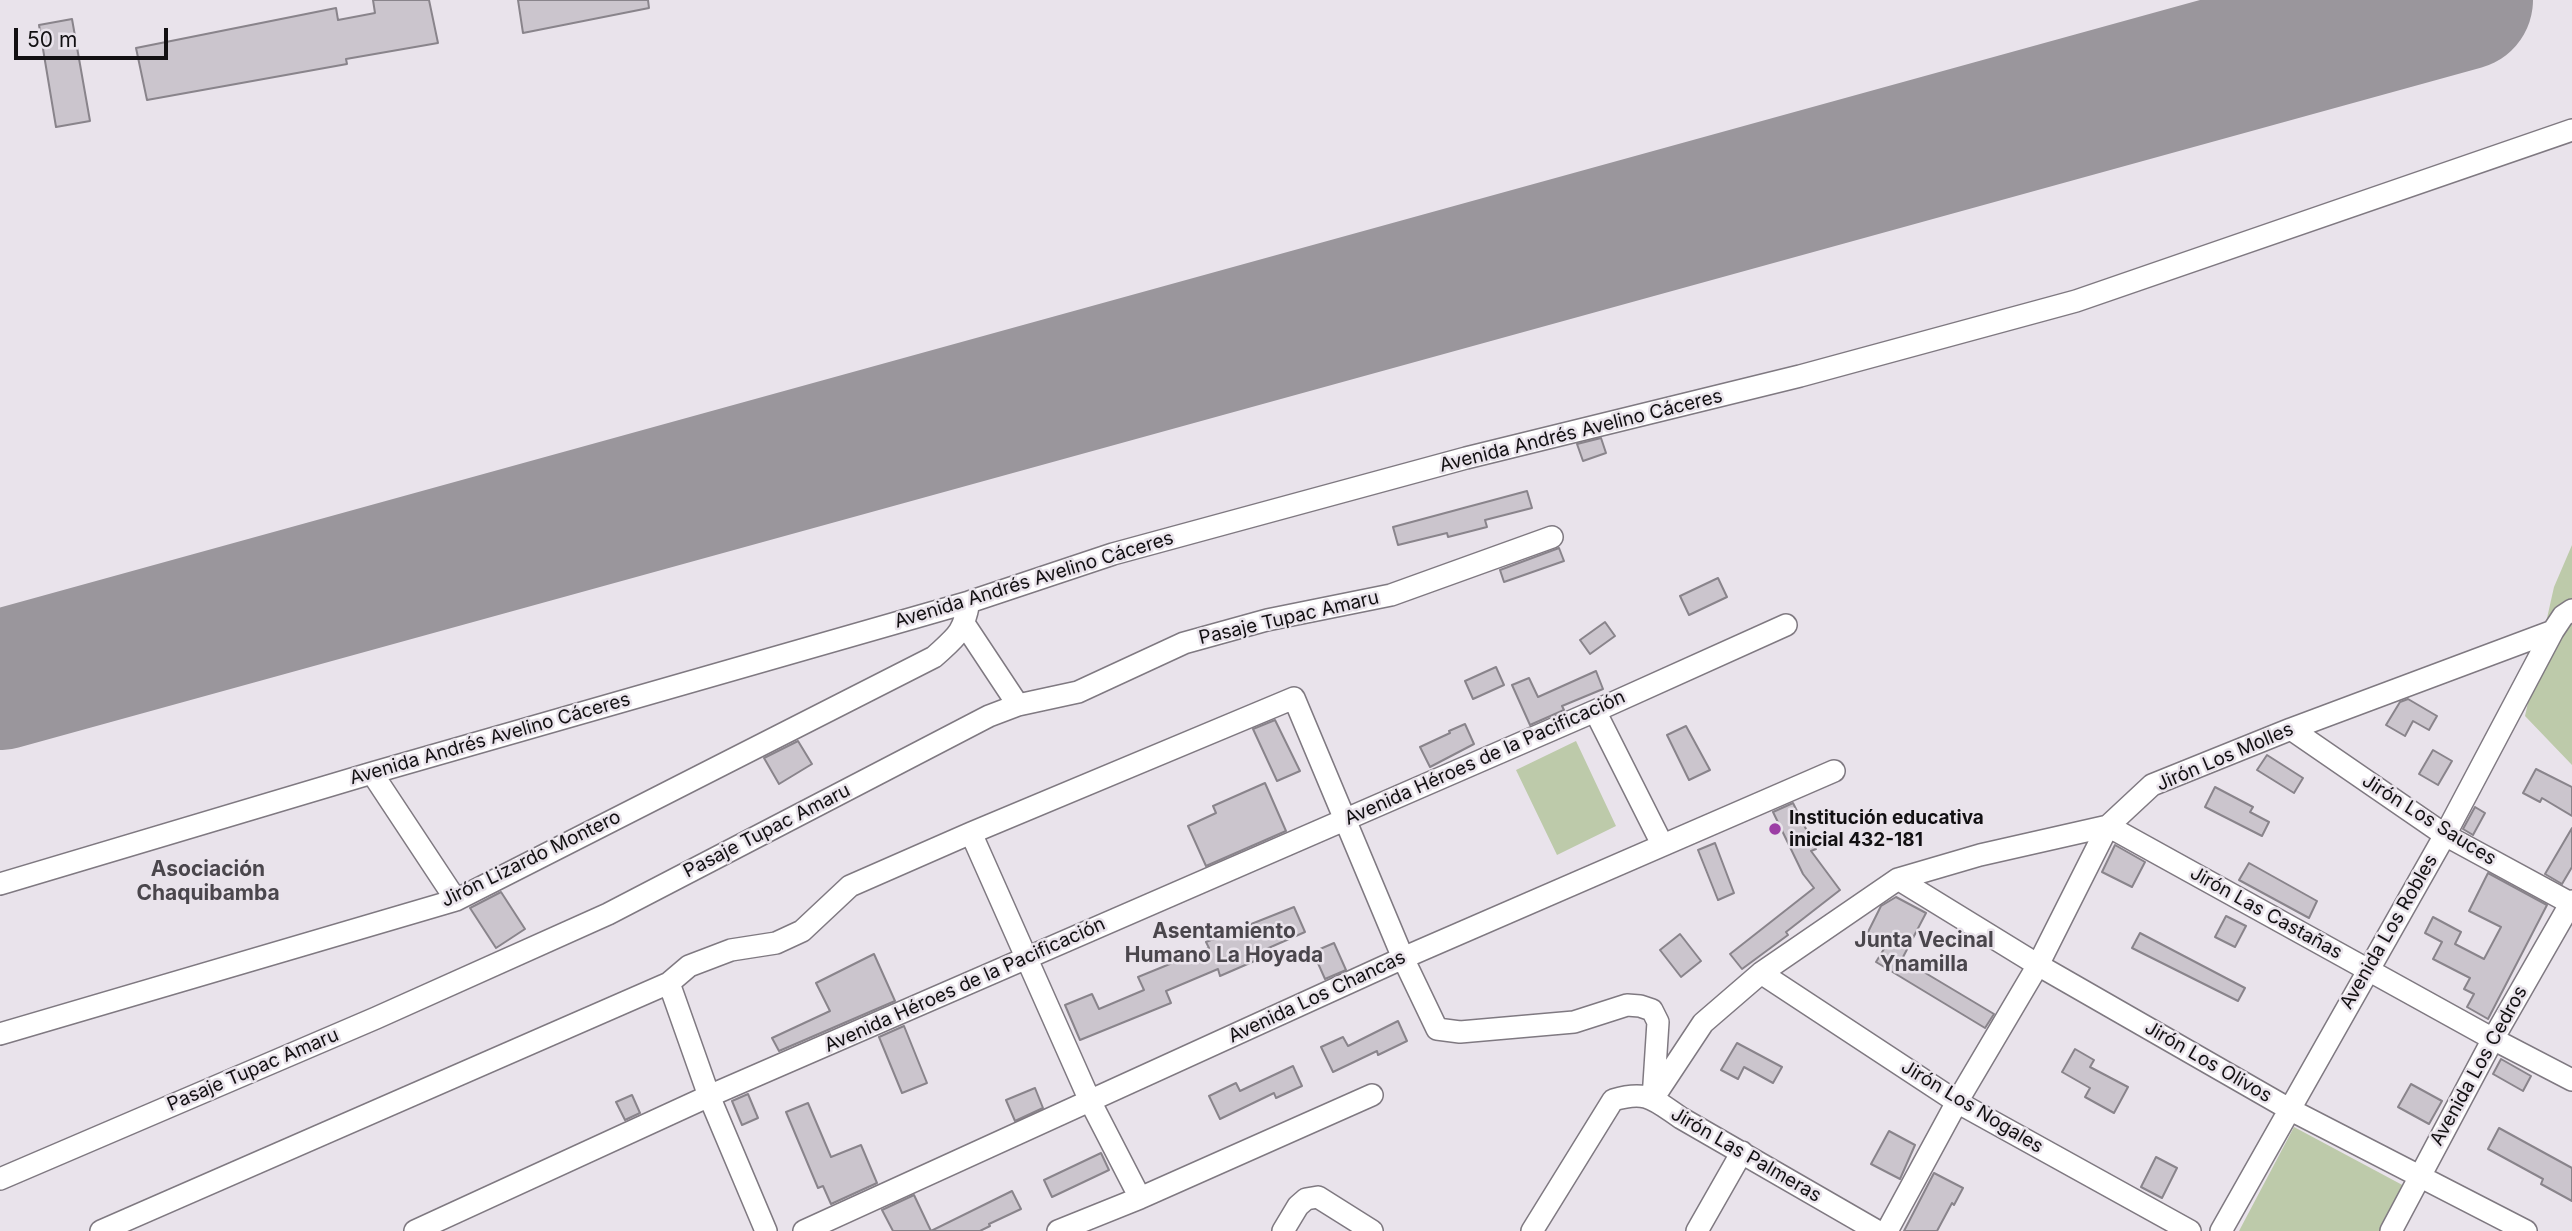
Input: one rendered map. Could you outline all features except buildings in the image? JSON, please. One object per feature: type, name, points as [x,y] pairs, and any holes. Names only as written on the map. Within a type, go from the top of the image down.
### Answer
[{"type":"street","name":"Avenida Andrés Avelino Cáceres","points":[[0,884],[372,773],[969,603],[1113,554],[1466,458],[1800,376],[2076,301],[2572,130]]},
{"type":"street","name":"Pasaje Tupac Amaru","points":[[0,1179],[376,1018],[608,914],[989,716],[1018,705],[1078,692],[1184,643],[1267,620],[1391,594],[1552,537]]},
{"type":"street","points":[[969,603],[965,625],[1018,705]]},
{"type":"street","points":[[2553,631],[2563,616],[2572,610]]},
{"type":"street","name":"Jirón Lizardo Montero","points":[[2,1028],[456,900],[934,657],[965,625]]},
{"type":"street","name":"Avenida Héroes de la Pacificación","points":[[415,1231],[709,1096],[1595,711],[1786,625]]},
{"type":"street","name":"Jirón Los Molles","points":[[1653,1099],[1703,1023],[1760,973],[1898,879],[1980,855],[2108,826],[2152,786],[2291,729],[2553,631]]},
{"type":"street","name":"Avenida Los Robles","points":[[2221,1231],[2445,835],[2553,631]]},
{"type":"street","points":[[101,1231],[669,983],[689,966],[731,950],[776,943],[802,931],[850,887],[971,833],[1294,698],[1403,958],[1437,1029],[1448,1032],[1574,1022],[1627,1006],[1640,1006],[1651,1010],[1658,1022],[1653,1099]]},
{"type":"street","points":[[1595,711],[1662,844]]},
{"type":"street","name":"Jirón Los Sauces","points":[[2291,729],[2445,835],[2572,903]]},
{"type":"street","name":"Avenida Los Chancas","points":[[804,1231],[1403,958],[1834,771]]},
{"type":"street","points":[[372,773],[456,900]]},
{"type":"street","points":[[1874,1230],[1957,1102],[2038,965],[2108,826]]},
{"type":"street","name":"Jirón Las Castañas","points":[[2108,826],[2572,1080]]},
{"type":"street","points":[[971,833],[1090,1101],[1140,1198]]},
{"type":"street","name":"Jirón Los Olivos","points":[[1898,879],[2038,965],[2290,1109],[2526,1231]]},
{"type":"street","name":"Avenida Los Cedros","points":[[2391,1231],[2493,1039],[2572,903]]},
{"type":"street","name":"Jirón Los Nogales","points":[[1760,973],[1957,1102],[2190,1231]]},
{"type":"street","points":[[669,983],[709,1096],[766,1231]]},
{"type":"street","name":"Jirón Las Palmeras","points":[[1532,1231],[1613,1100],[1634,1094],[1653,1099],[1874,1230]]},
{"type":"street","points":[[1058,1231],[1140,1198],[1372,1095]]},
{"type":"street","points":[[1697,1231],[1742,1152]]},
{"type":"street","points":[[1283,1231],[1298,1206],[1306,1199],[1318,1197],[1372,1231]]},
{"type":"green space","points":[[2572,545],[2572,765],[2525,716],[2554,587]]},
{"type":"green space","points":[[1576,741],[1616,826],[1557,855],[1516,770]]},
{"type":"green space","points":[[2294,1127],[2408,1188],[2385,1231],[2239,1231]]},
{"type":"runway","points":[[0,680],[2463,0]]},
{"type":"place","name":"Institución educativa inicial 432-181","points":[[1775,829]]},
{"type":"district","name":"Asociación Chaquibamba","points":[[208,882]]},
{"type":"district","name":"Asentamiento Humano La Hoyada","points":[[1224,944]]},
{"type":"district","name":"Junta Vecinal Ynamilla","points":[[1924,953]]}]
